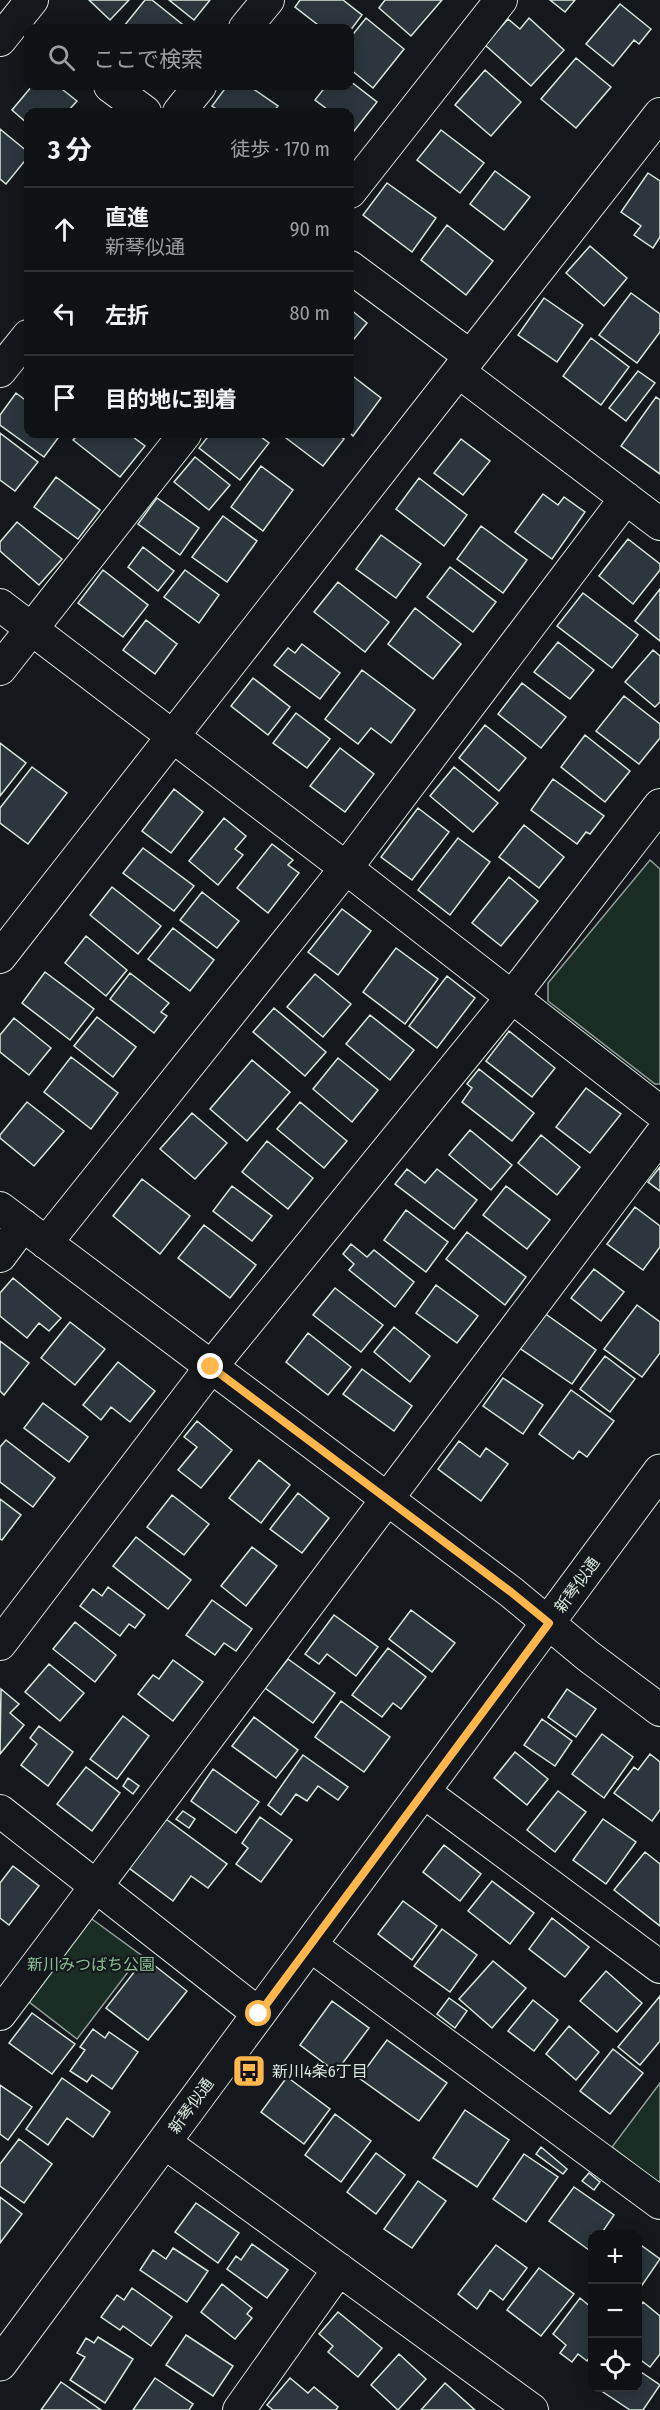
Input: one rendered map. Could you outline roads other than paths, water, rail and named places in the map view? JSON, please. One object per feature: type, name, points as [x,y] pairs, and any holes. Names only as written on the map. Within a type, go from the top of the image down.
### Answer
[{"type":"street","points":[[248,24],[268,0]]},
{"type":"street","points":[[354,187],[501,0]]},
{"type":"street","points":[[116,90],[140,108]]},
{"type":"street","points":[[182,108],[197,90]]},
{"type":"street","points":[[0,957],[465,364],[650,147],[660,114]]},
{"type":"street","points":[[354,270],[660,524]]},
{"type":"street","points":[[0,372],[24,341]]},
{"type":"street","points":[[0,669],[183,438]]},
{"type":"street","points":[[0,1256],[23,1225],[346,868],[626,498]]},
{"type":"street","points":[[0,605],[346,868],[660,1112]]},
{"type":"street","points":[[0,1644],[211,1367],[512,998],[660,805]]},
{"type":"street","points":[[0,2014],[660,1136]]},
{"type":"street","points":[[23,1225],[511,1592],[588,1656],[660,1710]]},
{"type":"street","name":"新琴似通","points":[[0,2364],[660,1472]]},
{"type":"street","points":[[424,1792],[660,1967]]},
{"type":"street","points":[[0,1811],[259,2014]]},
{"type":"street","points":[[310,1945],[660,2204]]},
{"type":"street","points":[[164,2142],[532,2410]]},
{"type":"street","points":[[239,2410],[339,2269]]},
{"type":"place","name":"新川4条6丁目","points":[[249,2071]]},
{"type":"park label","name":"新川みつばち公園","points":[[91,1964]]}]
